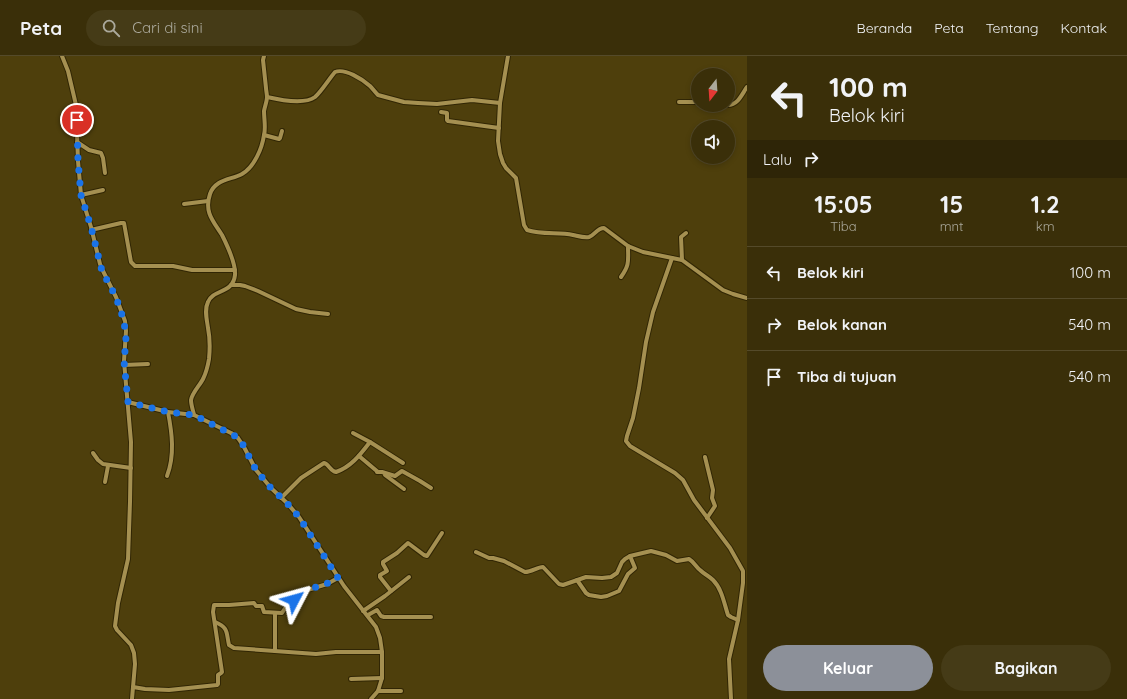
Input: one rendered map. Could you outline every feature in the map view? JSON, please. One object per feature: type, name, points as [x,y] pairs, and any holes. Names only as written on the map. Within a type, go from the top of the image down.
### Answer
[{"type":"street","points":[[62,56],[68,71],[76,105],[81,195],[102,271],[116,297],[124,321],[126,335],[124,365],[131,442],[128,559],[118,603],[115,626],[131,645],[134,653],[135,664],[132,699]]},
{"type":"street","points":[[194,415],[191,403],[192,398],[204,376],[209,359],[209,330],[206,315],[207,304],[213,296],[227,289],[231,285],[234,279],[235,270],[226,245],[209,214],[208,201],[211,190],[214,186],[223,181],[239,176],[250,168],[262,146],[264,135],[264,112],[268,97],[263,60],[264,56]]},
{"type":"street","points":[[508,56],[500,103],[498,141],[500,154],[506,168],[516,178],[524,225],[527,230],[533,232],[570,234],[590,237],[600,228],[604,228],[628,246],[643,252],[682,260],[723,290],[747,298]]},
{"type":"street","points":[[268,97],[298,101],[312,99],[318,95],[335,72],[341,71],[349,73],[364,82],[378,95],[404,102],[437,104],[476,100],[500,103]]},
{"type":"street","points":[[735,103],[747,87]]},
{"type":"street","points":[[679,102],[691,102]]},
{"type":"street","points":[[441,112],[447,113],[448,121],[499,128]]},
{"type":"street","points":[[264,135],[279,139],[282,131]]},
{"type":"street","points":[[77,142],[89,150],[101,153],[105,173]]},
{"type":"street","points":[[81,195],[103,190]]},
{"type":"street","points":[[184,204],[208,201]]},
{"type":"street","points":[[91,230],[121,223],[124,224],[131,262],[135,266],[170,266],[192,270],[235,270]]},
{"type":"street","points":[[682,260],[681,237],[686,233]]},
{"type":"street","points":[[621,277],[627,265],[629,255],[628,246]]},
{"type":"street","points":[[672,258],[653,312],[646,342],[633,418],[626,442],[680,477],[694,500],[730,548],[740,565],[745,578],[738,620],[728,659],[731,699]]},
{"type":"street","points":[[231,285],[245,286],[296,309],[328,314]]},
{"type":"street","points":[[124,365],[148,364]]},
{"type":"street","points":[[128,402],[168,412],[194,415],[238,438],[256,470],[299,517],[338,578],[374,624],[378,632],[382,652],[382,678],[378,690],[371,699]]},
{"type":"street","points":[[167,476],[171,462],[172,444],[168,412]]},
{"type":"street","points":[[353,433],[403,463]]},
{"type":"street","points":[[281,498],[301,478],[324,463],[333,472],[349,466],[370,442]]},
{"type":"street","points":[[93,453],[101,463],[108,466],[131,468]]},
{"type":"street","points":[[359,456],[378,472],[389,477],[404,489]]},
{"type":"street","points":[[705,458],[713,490],[712,498],[715,506],[707,518]]},
{"type":"street","points":[[105,482],[108,466]]},
{"type":"street","points":[[378,472],[395,476],[400,471],[431,488]]},
{"type":"street","points":[[391,592],[380,577],[380,575],[387,571],[383,562],[397,553],[408,543],[427,556],[442,533]]},
{"type":"street","points":[[476,552],[489,558],[504,562],[525,572],[543,567],[559,584],[563,585],[586,577],[612,577],[618,571],[625,559],[630,556],[653,551],[666,555],[677,561],[687,559],[712,578],[717,584],[721,593],[728,615],[738,620]]},
{"type":"street","points":[[577,580],[586,593],[590,596],[604,597],[616,593],[628,574],[635,568],[630,556]]},
{"type":"street","points":[[363,611],[391,592],[409,577]]},
{"type":"street","points":[[133,687],[169,690],[218,684],[218,675],[222,672],[213,610],[215,605],[254,603],[256,606],[261,606],[264,612],[283,613],[288,602],[296,600],[298,593],[326,584],[338,578]]},
{"type":"street","points":[[743,588],[747,592]]},
{"type":"street","points":[[368,615],[377,610],[383,617],[430,617]]},
{"type":"street","points":[[275,613],[276,651]]},
{"type":"street","points":[[215,622],[227,630],[230,645],[233,647],[316,654],[336,652],[382,652]]},
{"type":"street","points":[[351,679],[382,678]]},
{"type":"street","points":[[378,690],[401,691]]},
{"type":"route","points":[[77,120],[81,195],[102,271],[113,290],[122,312],[126,331],[124,361],[128,402],[168,412],[194,415],[231,433],[241,441],[256,470],[299,517],[338,578],[326,584],[298,593],[296,600],[294,600]]}]
